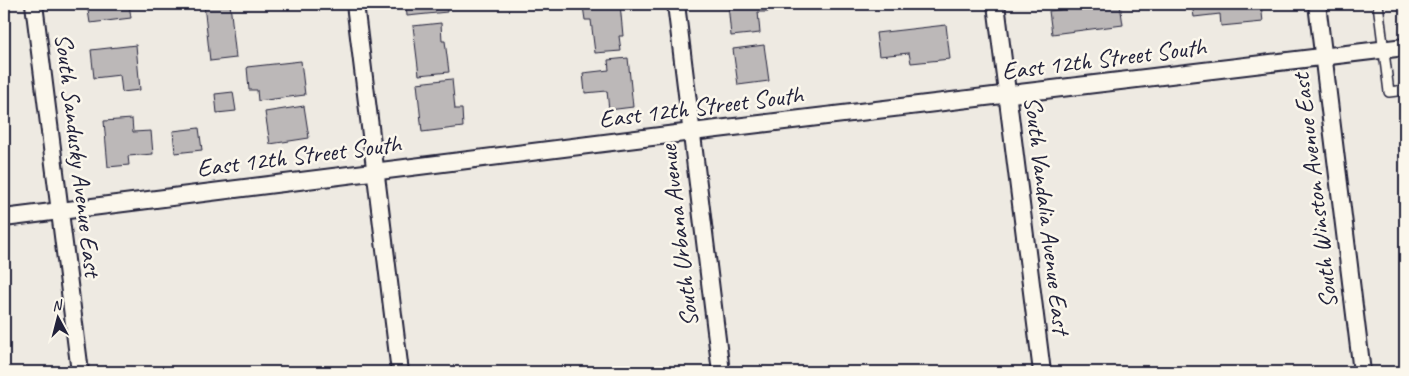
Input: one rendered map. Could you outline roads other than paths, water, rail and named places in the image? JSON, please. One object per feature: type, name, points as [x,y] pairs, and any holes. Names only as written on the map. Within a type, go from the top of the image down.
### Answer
[{"type":"street","name":"South Sandusky Avenue East","points":[[34,4],[80,372]]},
{"type":"street","points":[[355,4],[400,372]]},
{"type":"street","name":"South Urbana Avenue","points":[[676,4],[721,372]]},
{"type":"street","name":"South Vandalia Avenue East","points":[[996,4],[1042,372]]},
{"type":"street","name":"South Winston Avenue East","points":[[1318,4],[1362,372]]},
{"type":"street","name":"East 12th Street South","points":[[4,218],[692,132],[1008,96],[1405,47]]},
{"type":"lane","points":[[1378,4],[1389,92],[1405,90]]}]
